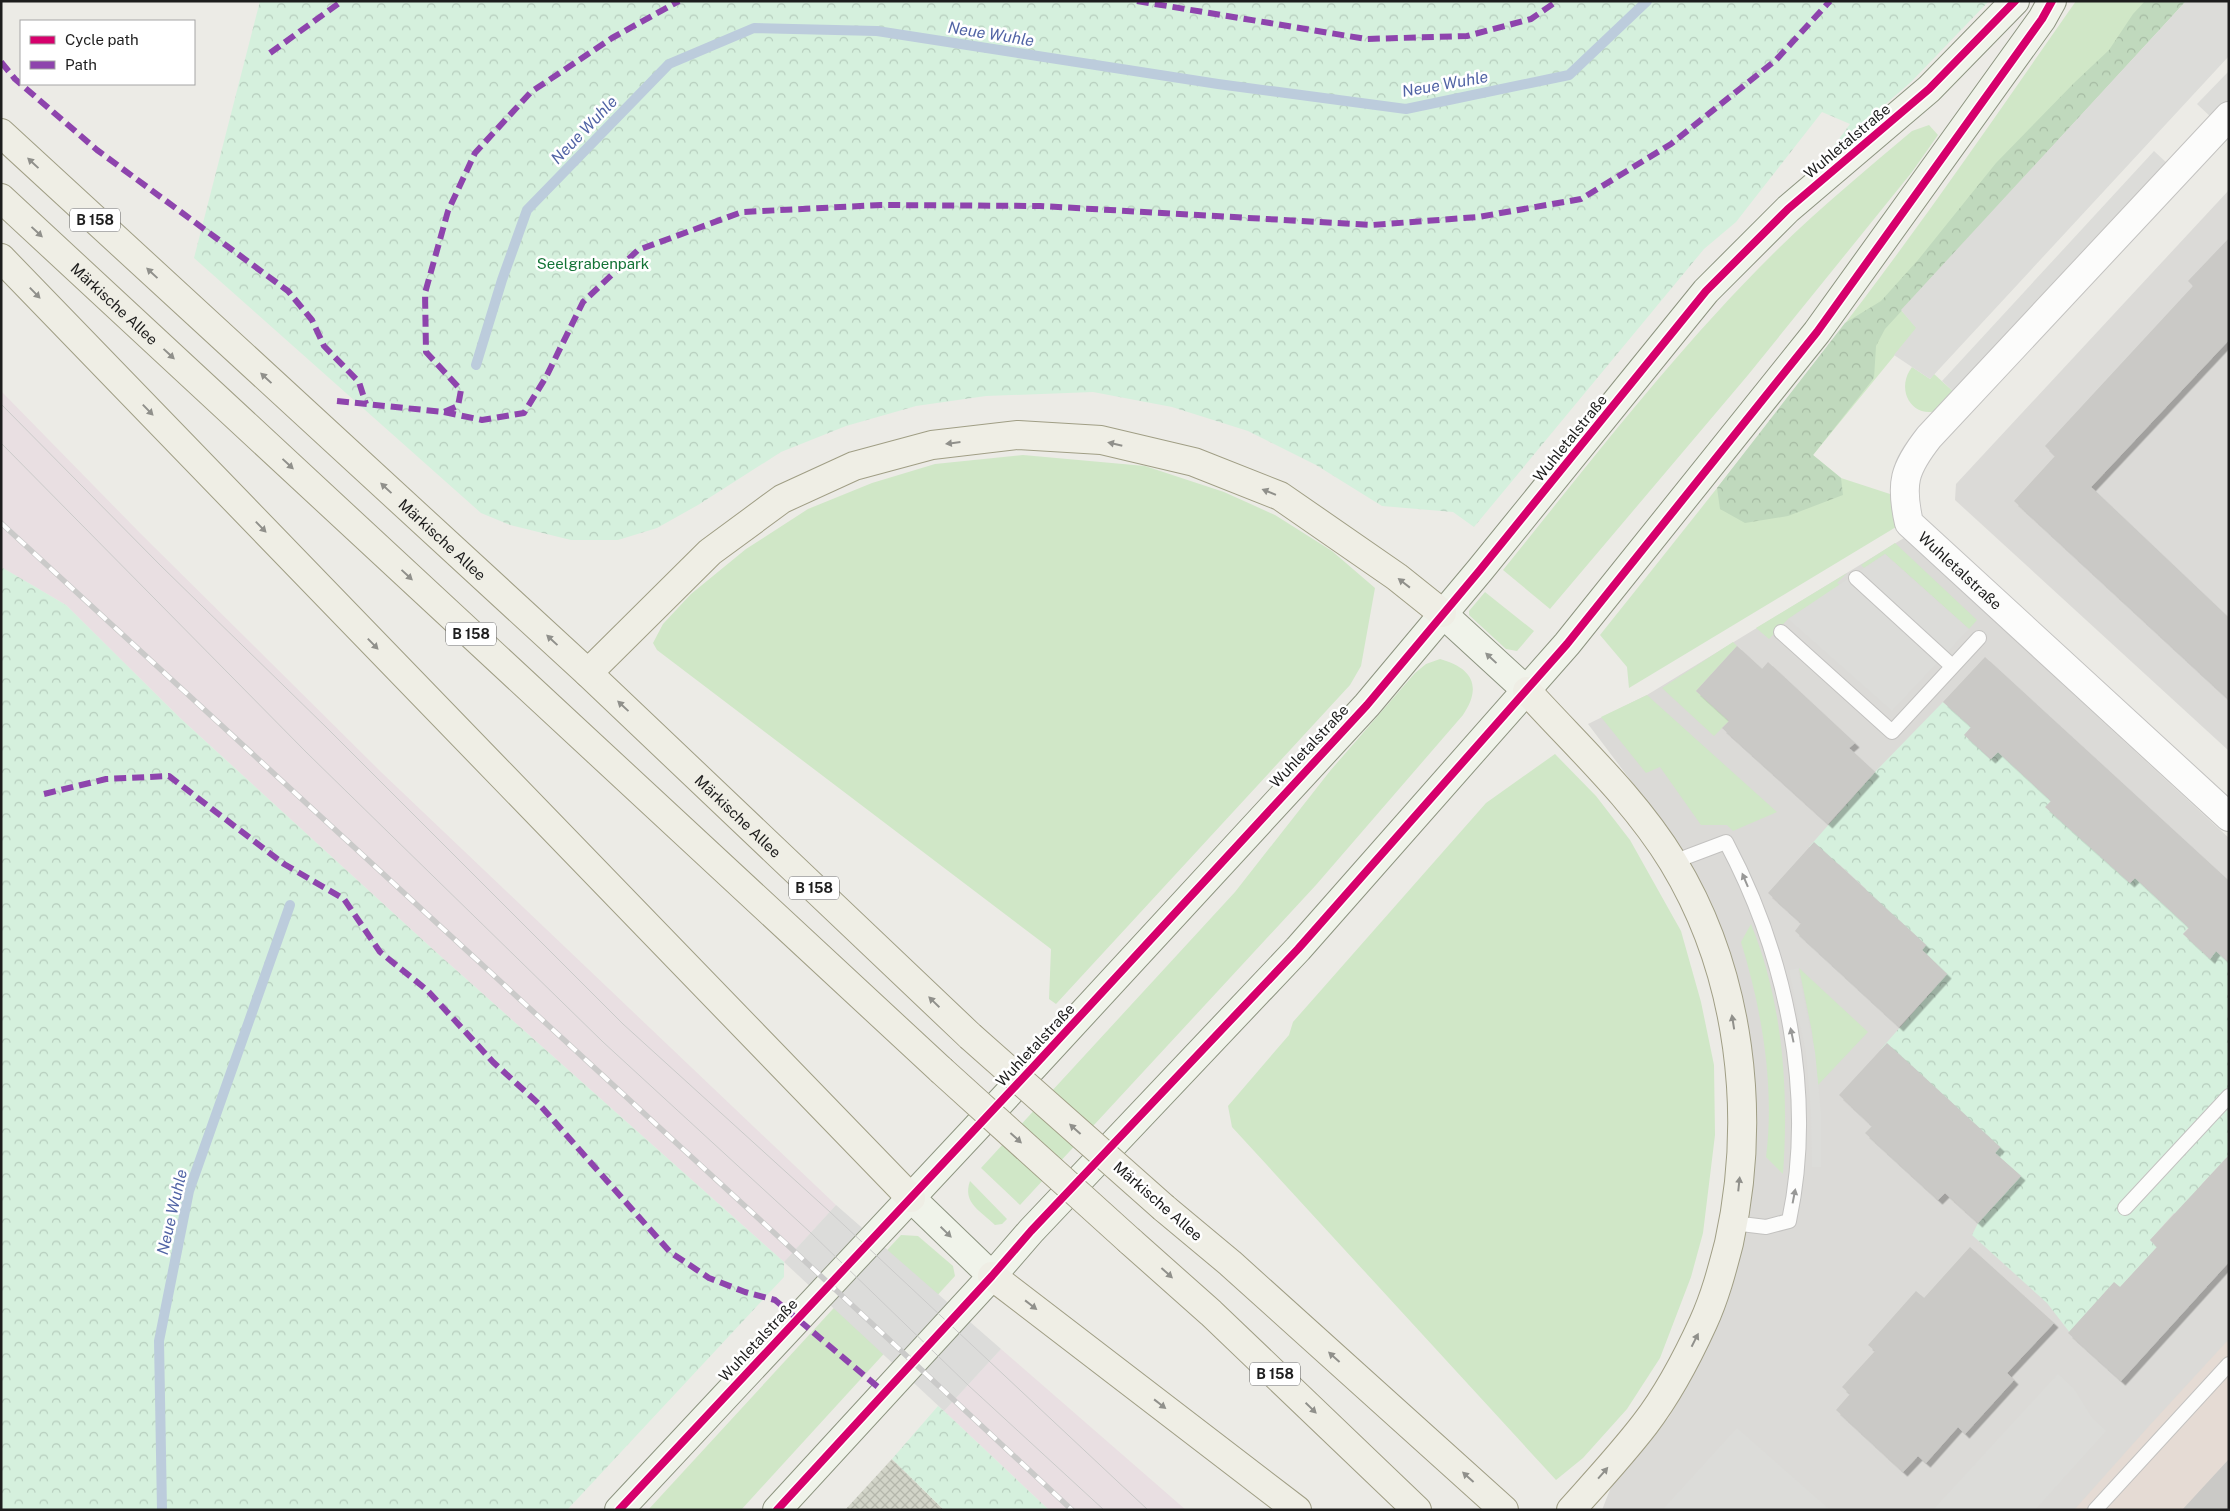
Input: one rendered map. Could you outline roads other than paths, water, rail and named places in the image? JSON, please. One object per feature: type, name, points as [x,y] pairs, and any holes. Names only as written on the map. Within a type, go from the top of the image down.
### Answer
[{"type":"main road","name":"Wuhletalstraße","points":[[619,1510],[911,1198],[1366,705],[1480,570],[1706,291],[1788,209],[1929,89],[2015,1]]},
{"type":"main road","points":[[777,1510],[992,1276],[1031,1230],[1298,949],[1527,691],[1817,332],[2042,18],[2052,1]]},
{"type":"main road","name":"Märkische Allee","points":[[1,134],[588,673],[970,1036],[1164,1208],[1230,1263],[1504,1510]]},
{"type":"main road","name":"Märkische Allee","points":[[1,198],[941,1070],[1212,1313],[1417,1510]]},
{"type":"main road","points":[[1,258],[911,1198],[992,1276],[1297,1510]]},
{"type":"main road","points":[[588,673],[710,552],[782,498],[854,466],[932,445],[1018,435],[1101,440],[1185,460],[1280,496],[1397,577],[1442,613],[1527,691],[1629,801],[1673,862],[1706,927],[1733,1017],[1742,1098],[1742,1150],[1733,1223],[1721,1276],[1704,1321],[1684,1362],[1645,1423],[1571,1510]]},
{"type":"street","name":"Wuhletalstraße","points":[[2229,116],[1929,437],[1912,459],[1905,481],[1904,502],[1909,523],[2229,817]]},
{"type":"lane","points":[[1856,578],[1952,666]]},
{"type":"lane","points":[[1781,632],[1892,732],[1979,638]]},
{"type":"lane","points":[[1673,862],[1726,842],[1739,866],[1764,930],[1779,977],[1794,1044],[1800,1119],[1796,1189],[1789,1221],[1766,1227],[1733,1223]]},
{"type":"lane","points":[[2125,1208],[2229,1096]]},
{"type":"lane","points":[[2096,1510],[2229,1364]]},
{"type":"waterway","name":"Neue Wuhle","points":[[476,365],[502,280],[527,210],[669,64],[754,28],[877,31],[1218,84],[1406,109],[1569,75],[1647,1]]},
{"type":"waterway","name":"Neue Wuhle","points":[[162,1510],[159,1341],[189,1191],[290,905]]},
{"type":"tram line","points":[[1,404],[160,565],[327,728],[623,1024],[830,1212],[1148,1510]]},
{"type":"tram line","points":[[1,443],[306,752],[603,1042],[811,1233],[968,1385],[1104,1510]]},
{"type":"railway","points":[[1,523],[794,1251],[1072,1510]]},
{"type":"park label","name":"Seelgrabenpark","points":[[593,263]]}]
